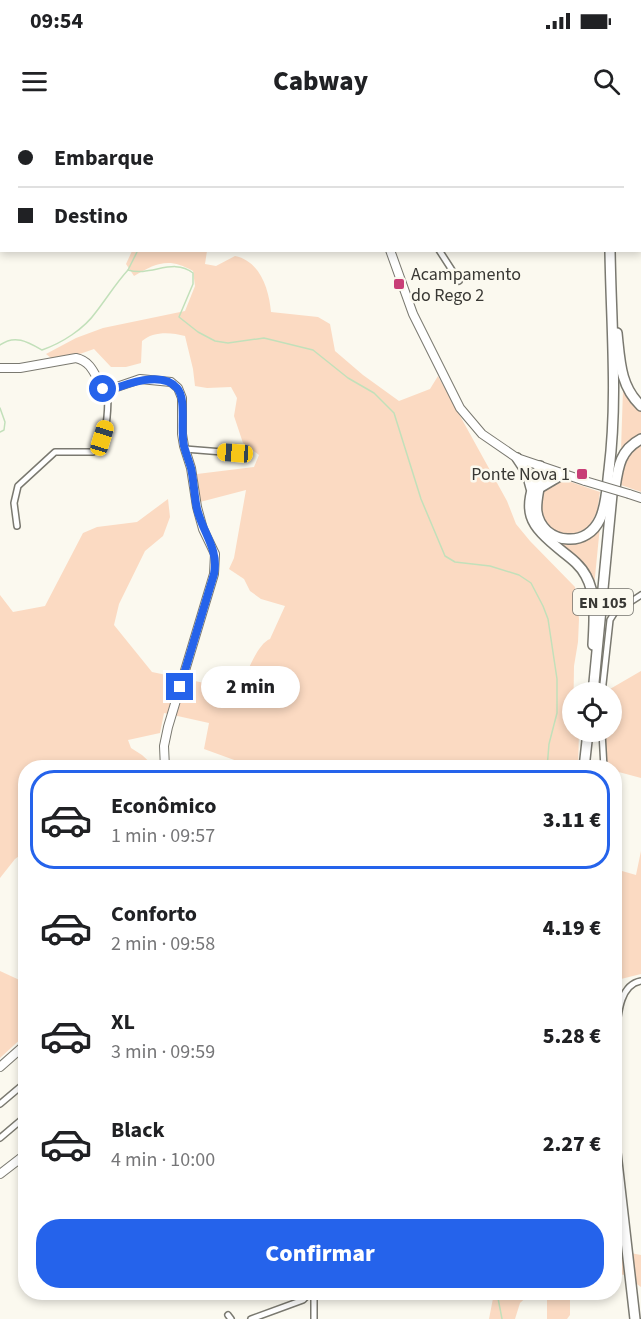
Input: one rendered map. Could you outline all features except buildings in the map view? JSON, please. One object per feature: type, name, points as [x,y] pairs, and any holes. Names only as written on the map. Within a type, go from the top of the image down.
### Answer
[{"type":"main road","name":"EN 105","points":[[593,682],[617,437],[615,317],[610,252]]},
{"type":"main road","name":"EN 105","points":[[592,682],[593,650],[614,417],[610,252]]},
{"type":"main road","points":[[615,317],[624,382],[632,398],[641,405]]},
{"type":"main road","points":[[611,512],[621,458],[632,444],[641,439]]},
{"type":"main road","points":[[516,458],[536,488],[537,515],[545,529],[560,538],[578,539],[593,530],[602,516],[606,497]]},
{"type":"main road","points":[[540,466],[530,509],[534,525],[544,537],[577,563],[591,587],[594,604],[593,650]]},
{"type":"main road","points":[[536,488],[563,474]]},
{"type":"main road","points":[[585,760],[586,742]]},
{"type":"main road","points":[[622,1207],[635,1319]]},
{"type":"street","points":[[391,252],[413,314],[460,408],[482,434],[516,458],[641,498]]},
{"type":"street","points":[[440,252],[459,281]]},
{"type":"street","points":[[0,368],[20,368],[76,358],[84,360],[91,367],[103,389],[108,391],[140,379],[171,382],[178,388],[182,398],[182,434],[191,468],[197,507],[216,561],[168,727],[164,746],[165,760]]},
{"type":"street","points":[[17,526],[14,503],[18,486],[56,452],[93,452],[98,447],[107,421],[108,391]]},
{"type":"street","points":[[185,449],[235,453]]},
{"type":"street","points":[[603,682],[610,620],[615,612],[641,595]]},
{"type":"street","points":[[603,742],[604,760]]},
{"type":"street","points":[[622,1000],[623,994],[634,982],[641,981]]},
{"type":"street","points":[[0,1067],[18,1051]]},
{"type":"street","points":[[0,1104],[18,1089]]},
{"type":"street","points":[[0,1138],[18,1123]]},
{"type":"street","points":[[0,1174],[18,1160]]},
{"type":"street","points":[[251,1319],[303,1300]]},
{"type":"street","points":[[313,1300],[314,1319]]},
{"type":"shaded area","points":[[132,252],[207,252],[205,264],[216,266],[235,256],[251,264],[262,277],[271,312],[318,317],[330,324],[335,351],[399,401],[430,389],[438,376],[507,501],[516,524],[575,587],[579,619],[578,642],[574,682],[562,682],[562,742],[579,742],[578,760],[234,760],[204,749],[209,723],[164,713],[160,733],[128,740],[131,748],[147,760],[18,760],[18,857],[0,878],[0,595],[13,612],[45,606],[83,533],[97,527],[137,522],[168,499],[170,517],[163,536],[145,551],[119,604],[114,625],[152,672],[214,685],[240,687],[257,653],[270,639],[285,606],[261,599],[250,591],[244,579],[229,569],[234,558],[246,490],[200,502],[197,474],[254,467],[259,455],[243,443],[234,416],[237,398],[231,387],[195,386],[185,336],[162,333],[151,335],[142,341],[141,363],[126,367],[111,367],[94,349],[74,356],[51,358],[46,354],[76,338],[103,328],[185,311],[195,286],[193,271],[177,264],[163,263],[134,276],[126,264]]},
{"type":"shaded area","points":[[623,389],[641,407],[641,436],[630,441],[621,450]]},
{"type":"shaded area","points":[[641,444],[641,492],[621,485],[628,457]]},
{"type":"shaded area","points":[[560,480],[600,492],[597,512],[588,528],[571,535],[562,534],[545,525],[540,517],[541,495],[545,487]]},
{"type":"shaded area","points":[[600,526],[594,587],[553,541],[566,543]]},
{"type":"shaded area","points":[[641,671],[641,778],[622,773],[622,760],[606,760],[606,742],[622,742],[622,682]]},
{"type":"shaded area","points":[[641,851],[641,974],[622,979],[622,871],[636,875]]},
{"type":"shaded area","points":[[0,971],[18,979],[18,1041],[0,1058]]},
{"type":"shaded area","points":[[622,1251],[641,1255],[641,1287],[622,1275]]},
{"type":"shaded area","points":[[493,1300],[523,1300],[520,1303],[515,1319],[489,1319]]},
{"type":"shaded area","points":[[547,1300],[570,1300],[570,1315],[567,1319],[547,1319]]},
{"type":"waterway","points":[[137,252],[128,270],[145,271],[178,267],[193,273],[193,284],[179,317],[198,332],[215,341],[228,343],[264,338],[313,350],[348,378],[374,393],[394,413],[421,499],[445,556],[455,562],[490,566],[519,575],[531,583],[543,606],[548,619],[557,679],[557,713],[549,744],[548,760]]},
{"type":"waterway","points":[[0,345],[16,340],[27,342],[42,350],[57,344],[79,330],[91,318],[128,270]]},
{"type":"waterway","points":[[0,408],[5,422],[4,430],[0,432]]},
{"type":"waterway","points":[[498,1300],[502,1319]]},
{"type":"place","name":"Acampamento do Rego 2","points":[[399,284]]},
{"type":"place","name":"Ponte Nova 1","points":[[582,474]]},
{"type":"route","points":[[103,389],[108,391],[140,379],[154,380],[171,382],[178,388],[182,398],[184,446],[191,468],[203,529],[216,561],[180,687]]}]
